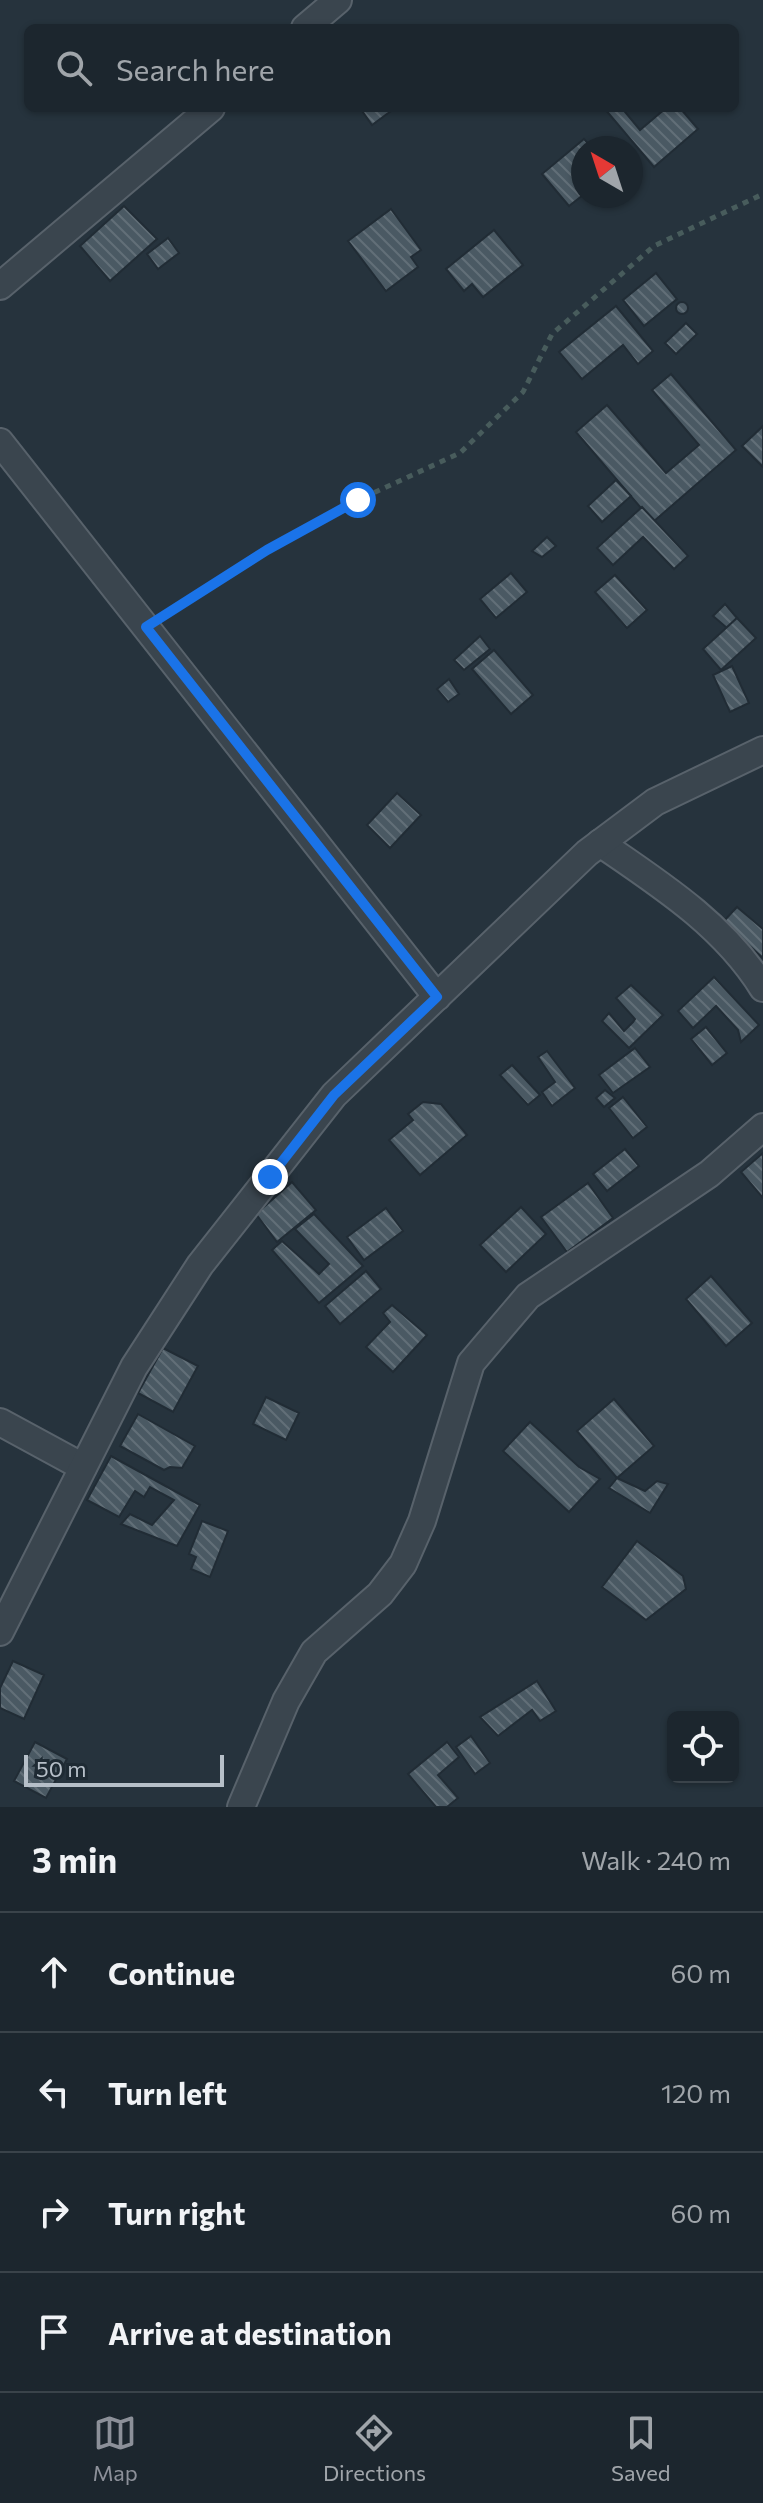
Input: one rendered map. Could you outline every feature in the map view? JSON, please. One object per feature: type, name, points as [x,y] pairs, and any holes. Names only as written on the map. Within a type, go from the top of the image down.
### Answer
[{"type":"street","points":[[310,24],[338,0]]},
{"type":"street","points":[[0,286],[206,112]]},
{"type":"street","points":[[0,442],[437,997]]},
{"type":"street","points":[[0,1632],[134,1367],[200,1265],[334,1095],[600,843],[655,802],[763,750]]},
{"type":"street","points":[[600,843],[719,932],[749,965],[763,988]]},
{"type":"street","points":[[241,1807],[286,1701],[314,1652],[380,1594],[403,1564],[422,1521],[471,1363],[528,1296],[709,1174],[763,1127]]},
{"type":"street","points":[[0,1422],[83,1467]]},
{"type":"path","points":[[146,627],[306,528],[358,500],[460,453],[523,392],[552,334],[654,246],[763,194]]},
{"type":"building","points":[[363,112],[390,112],[372,125]]},
{"type":"building","points":[[607,112],[625,112],[640,130],[661,112],[683,112],[698,129],[654,167],[643,154],[643,136],[628,136]]},
{"type":"building","points":[[571,150],[571,204],[569,206],[542,174]]},
{"type":"building","points":[[124,206],[157,239],[110,281],[80,246]]},
{"type":"building","points":[[391,209],[421,250],[411,257],[418,267],[386,291],[348,241]]},
{"type":"building","points":[[494,230],[523,265],[483,297],[472,284],[464,291],[446,269]]},
{"type":"building","points":[[168,238],[179,253],[158,269],[147,254]]},
{"type":"building","points":[[656,273],[677,299],[644,326],[623,300]]},
{"type":"building","points":[[682,302],[688,308],[682,314],[676,308]]},
{"type":"building","points":[[616,306],[653,351],[638,364],[623,345],[582,379],[559,352]]},
{"type":"building","points":[[686,323],[697,334],[676,354],[665,343]]},
{"type":"building","points":[[671,374],[736,450],[653,522],[576,432],[607,405],[666,473],[699,445],[652,390]]},
{"type":"building","points":[[763,426],[763,467],[742,446]]},
{"type":"building","points":[[616,480],[631,496],[602,522],[588,506]]},
{"type":"building","points":[[642,507],[688,556],[674,569],[643,537],[613,565],[597,548]]},
{"type":"building","points":[[547,537],[556,546],[542,557],[532,551]]},
{"type":"building","points":[[511,573],[527,592],[496,618],[480,599]]},
{"type":"building","points":[[615,575],[647,610],[627,628],[595,592]]},
{"type":"building","points":[[725,604],[737,618],[727,628],[713,616]]},
{"type":"building","points":[[737,618],[756,638],[721,670],[703,649]]},
{"type":"building","points":[[480,636],[490,649],[464,670],[454,660]]},
{"type":"building","points":[[494,650],[533,695],[511,714],[472,669]]},
{"type":"building","points":[[732,666],[749,703],[730,712],[713,675]]},
{"type":"building","points":[[449,679],[459,694],[448,702],[437,689]]},
{"type":"building","points":[[397,793],[421,815],[390,848],[367,825]]},
{"type":"building","points":[[737,907],[763,929],[763,958],[723,922]]},
{"type":"building","points":[[714,977],[759,1025],[741,1042],[738,1030],[716,1006],[693,1028],[678,1011]]},
{"type":"building","points":[[631,985],[663,1015],[629,1048],[602,1021],[609,1013],[624,1031],[633,1022],[635,1019],[616,998]]},
{"type":"building","points":[[706,1027],[727,1053],[712,1065],[691,1039]]},
{"type":"building","points":[[635,1048],[650,1067],[613,1093],[599,1075]]},
{"type":"building","points":[[547,1051],[575,1088],[552,1106],[542,1092],[555,1082],[538,1057]]},
{"type":"building","points":[[512,1065],[540,1095],[528,1105],[500,1075]]},
{"type":"building","points":[[605,1090],[615,1098],[604,1107],[596,1098]]},
{"type":"building","points":[[623,1097],[647,1127],[633,1138],[609,1108]]},
{"type":"building","points":[[423,1102],[441,1104],[467,1135],[420,1175],[389,1140],[413,1120],[408,1114]]},
{"type":"building","points":[[625,1149],[639,1166],[607,1191],[593,1174]]},
{"type":"building","points":[[763,1153],[763,1198],[741,1172]]},
{"type":"building","points":[[292,1182],[316,1210],[277,1242],[256,1214]]},
{"type":"building","points":[[588,1183],[613,1218],[567,1252],[541,1217]]},
{"type":"building","points":[[521,1207],[546,1234],[506,1272],[480,1245]]},
{"type":"building","points":[[386,1208],[403,1231],[364,1260],[347,1237]]},
{"type":"building","points":[[314,1214],[363,1266],[319,1303],[272,1250],[282,1241],[319,1274],[329,1264],[295,1229]]},
{"type":"building","points":[[366,1271],[381,1289],[340,1324],[325,1306]]},
{"type":"building","points":[[711,1276],[752,1323],[726,1346],[686,1299]]},
{"type":"building","points":[[392,1305],[427,1335],[393,1372],[366,1347],[390,1322],[383,1313]]},
{"type":"building","points":[[163,1348],[198,1366],[173,1412],[138,1393]]},
{"type":"building","points":[[266,1397],[299,1413],[286,1440],[253,1424]]},
{"type":"building","points":[[614,1399],[654,1446],[617,1478],[577,1431]]},
{"type":"building","points":[[138,1414],[195,1446],[182,1468],[164,1470],[120,1446]]},
{"type":"building","points":[[530,1422],[579,1467],[600,1479],[569,1512],[503,1451]]},
{"type":"building","points":[[111,1456],[200,1505],[177,1546],[121,1524],[130,1514],[152,1525],[174,1500],[150,1487],[144,1497],[135,1491],[119,1517],[87,1500]]},
{"type":"building","points":[[617,1478],[645,1491],[657,1481],[668,1484],[650,1513],[609,1488]]},
{"type":"building","points":[[202,1521],[228,1531],[210,1577],[191,1569],[196,1557],[189,1554]]},
{"type":"building","points":[[637,1541],[683,1576],[686,1589],[646,1620],[602,1587]]},
{"type":"building","points":[[13,1661],[44,1675],[24,1719],[0,1708],[0,1688]]},
{"type":"building","points":[[537,1681],[556,1711],[540,1721],[532,1710],[498,1736],[480,1717]]},
{"type":"building","points":[[471,1736],[490,1763],[475,1774],[456,1747]]},
{"type":"building","points":[[35,1742],[67,1759],[46,1798],[14,1781]]},
{"type":"building","points":[[447,1742],[459,1757],[438,1775],[458,1798],[447,1807],[436,1807],[408,1774]]},
{"type":"route","points":[[270,1177],[334,1095],[437,997],[146,627],[267,550],[358,500]]}]
